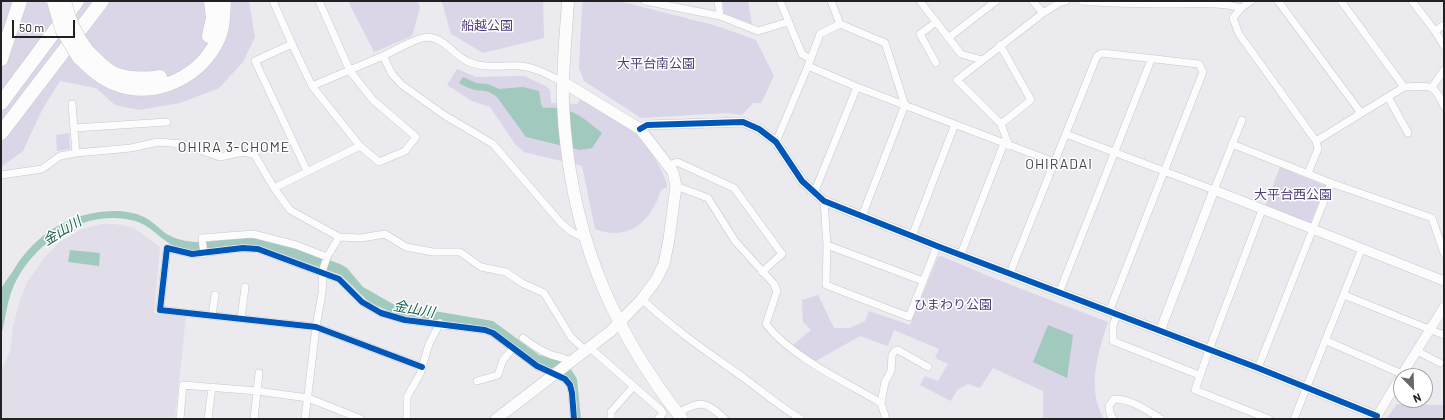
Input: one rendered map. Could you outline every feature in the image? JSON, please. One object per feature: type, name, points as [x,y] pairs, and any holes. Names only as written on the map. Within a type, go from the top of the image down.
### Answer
[{"type":"highway","points":[[1,59],[20,1]]},
{"type":"highway","points":[[54,1],[62,29],[101,76],[116,84],[135,88],[152,88],[170,84],[186,77],[200,66],[211,52],[219,36],[223,18],[224,1]]},
{"type":"highway","points":[[64,1],[71,23],[79,39],[83,54],[110,72],[131,77],[150,79],[167,75],[182,68],[196,57],[204,47],[210,34],[213,18],[211,1]]},
{"type":"highway","points":[[1,103],[77,1]]},
{"type":"highway","points":[[1,124],[93,1]]},
{"type":"highway","points":[[1,133],[102,1]]},
{"type":"highway","points":[[568,1],[563,104],[568,159],[576,207],[591,260],[618,323],[651,378],[670,414]]},
{"type":"main road","points":[[496,419],[587,349],[618,323],[642,299],[656,280],[664,264],[669,239],[676,186],[673,172],[640,129],[563,82]]},
{"type":"street","points":[[273,1],[312,86],[360,146],[379,162],[404,151],[416,137],[372,100],[350,71],[318,1]]},
{"type":"street","points":[[645,1],[720,16],[758,31],[788,22]]},
{"type":"street","points":[[718,1],[720,16]]},
{"type":"street","points":[[780,1],[802,54],[809,62],[857,87],[1054,162]]},
{"type":"street","points":[[831,1],[840,24],[885,43],[905,105],[862,216]]},
{"type":"street","points":[[948,38],[996,1]]},
{"type":"street","points":[[1033,1],[1043,13]]},
{"type":"street","points":[[961,254],[1007,144],[1001,124],[957,80],[1043,13],[1058,3],[1066,1]]},
{"type":"street","points":[[1082,1],[1202,3],[1241,8]]},
{"type":"street","points":[[1251,1],[1241,8],[1233,18],[1239,34],[1316,142],[1318,149],[1308,174]]},
{"type":"street","points":[[1278,1],[1361,113]]},
{"type":"street","points":[[1341,1],[1404,87]]},
{"type":"street","points":[[1412,1],[1435,31],[1444,46]]},
{"type":"street","points":[[924,2],[936,22],[961,54],[982,60]]},
{"type":"street","points":[[936,22],[920,34],[936,63]]},
{"type":"street","points":[[776,142],[820,34],[840,24]]},
{"type":"street","points":[[1435,31],[1444,25]]},
{"type":"street","points":[[312,86],[350,71],[426,37],[439,39],[469,62],[483,66],[523,66],[563,82]]},
{"type":"street","points":[[292,44],[255,61],[306,171]]},
{"type":"street","points":[[1000,45],[1031,100],[1001,124]]},
{"type":"street","points":[[1010,274],[1097,56],[1102,53],[1151,60],[1199,64],[1204,72],[1164,172],[1113,313],[1113,341],[1199,375]]},
{"type":"street","points":[[383,56],[392,74],[402,85],[444,116],[493,144],[560,223],[585,239]]},
{"type":"street","points":[[1060,293],[1151,60]]},
{"type":"street","points":[[1432,87],[1444,70]]},
{"type":"street","points":[[814,192],[857,87]]},
{"type":"street","points":[[1316,142],[1404,87],[1432,87],[1437,91],[1444,106]]},
{"type":"street","points":[[1388,97],[1408,133]]},
{"type":"street","points":[[72,104],[76,153]]},
{"type":"street","points":[[1160,331],[1242,120]]},
{"type":"street","points":[[74,128],[166,122]]},
{"type":"street","points":[[640,129],[647,125],[744,122],[759,129],[776,142],[802,181],[824,201],[937,246],[1258,368],[1376,418],[1393,390]]},
{"type":"street","points":[[912,236],[955,124]]},
{"type":"street","points":[[1066,134],[1214,190],[1262,210],[1313,228],[1444,281]]},
{"type":"street","points":[[1,175],[42,169],[60,156],[131,148],[158,142],[183,144],[220,157],[242,152],[254,154],[274,188],[290,210],[339,237],[361,238],[385,234],[406,246],[433,252],[460,252],[481,267],[506,272],[522,283],[544,293],[571,338],[670,414],[694,404],[700,404],[709,406],[725,419]]},
{"type":"street","points":[[1232,144],[1331,183],[1432,218],[1444,252]]},
{"type":"street","points":[[274,188],[306,171],[360,146]]},
{"type":"street","points":[[668,166],[677,162],[734,188],[782,254],[762,272]]},
{"type":"street","points":[[1258,368],[1331,183]]},
{"type":"street","points":[[676,186],[708,198],[735,241],[774,284],[777,291],[766,320],[766,324],[771,331],[805,359],[881,403]]},
{"type":"street","points":[[824,201],[827,245],[826,285],[909,317],[937,246]]},
{"type":"street","points":[[1262,210],[1199,375],[1195,390],[1270,419]]},
{"type":"street","points":[[203,252],[202,238],[253,234],[296,245],[327,258]]},
{"type":"street","points":[[305,419],[316,327],[322,293],[323,270],[327,258],[339,237]]},
{"type":"street","points":[[827,245],[923,281]]},
{"type":"street","points":[[422,367],[316,327],[160,310],[167,248],[192,254],[244,248],[258,250],[323,270],[339,279],[362,302],[381,313],[406,320],[440,323],[485,330],[493,333],[537,366],[563,367]]},
{"type":"street","points":[[1294,419],[1362,248]]},
{"type":"street","points":[[241,319],[245,287]]},
{"type":"street","points":[[212,316],[215,295]]},
{"type":"street","points":[[1344,295],[1444,335]]},
{"type":"street","points":[[642,299],[705,351],[745,379],[781,408],[801,419]]},
{"type":"street","points":[[1406,368],[1444,307]]},
{"type":"street","points":[[407,419],[407,397],[422,367],[429,344],[440,323]]},
{"type":"street","points":[[523,338],[540,350],[551,355],[561,356],[565,379],[570,385],[572,393],[574,419]]},
{"type":"street","points":[[1326,341],[1393,371]]},
{"type":"street","points":[[477,382],[498,375],[503,360],[513,348]]},
{"type":"street","points":[[886,419],[881,403],[885,382],[891,372],[892,355],[895,351],[898,350],[928,367]]},
{"type":"street","points":[[1417,351],[1440,363]]},
{"type":"street","points":[[254,419],[259,373]]},
{"type":"street","points":[[180,419],[183,385],[257,391],[308,398],[361,419]]},
{"type":"street","points":[[208,419],[212,387]]},
{"type":"street","points":[[611,419],[611,412],[633,387]]},
{"type":"street","points":[[1113,419],[1109,406],[1114,399],[1120,399],[1139,405],[1161,419]]},
{"type":"shaded area","points":[[101,224],[115,224],[133,227],[160,247],[154,313],[186,317],[175,419],[5,419],[1,416],[1,371],[10,352],[13,326],[21,297],[28,281],[43,259],[60,242],[82,229]]},
{"type":"green space","points":[[1,1],[249,1],[255,37],[243,62],[219,88],[180,103],[139,110],[115,105],[96,88],[60,81],[42,110],[23,151],[1,167]]},
{"type":"green space","points":[[348,1],[418,1],[420,8],[412,36],[374,52]]},
{"type":"green space","name":"船越公園","points":[[543,1],[544,38],[483,53],[451,34],[442,2]]},
{"type":"green space","name":"大平台南公園","points":[[592,1],[617,1],[631,4],[717,26],[756,40],[774,76],[761,103],[753,103],[742,115],[725,113],[641,118],[584,81],[579,68],[582,3]]},
{"type":"green space","points":[[723,1],[748,1],[752,24],[724,14]]},
{"type":"green space","points":[[457,69],[476,77],[524,76],[546,86],[550,90],[551,103],[577,104],[582,97],[627,125],[633,130],[652,154],[662,171],[667,187],[661,190],[654,206],[645,220],[623,232],[609,233],[595,229],[582,166],[524,152],[515,144],[490,107],[472,101],[447,85]]},
{"type":"green space","points":[[69,133],[70,149],[57,151],[56,135]]},
{"type":"green space","name":"大平台西公園","points":[[1280,167],[1326,186],[1310,224],[1265,206]]},
{"type":"green space","name":"ひまわり公園","points":[[941,256],[998,280],[1108,322],[1098,358],[1095,383],[1099,408],[1104,419],[1043,419],[1043,391],[993,368],[980,388],[968,384],[957,390],[951,401],[920,385],[925,376],[938,381],[948,364],[935,358],[939,349],[894,330],[888,346],[860,336],[816,361],[807,357],[793,345],[811,330],[803,322],[802,300],[818,295],[834,328],[850,328],[865,321],[869,311],[910,325],[938,257]]},
{"type":"green space","points":[[1433,405],[1444,405],[1444,419],[1386,419],[1394,408],[1433,408]]},
{"type":"water","points":[[463,77],[476,83],[488,84],[499,89],[523,87],[539,91],[543,108],[569,111],[582,118],[602,133],[592,148],[580,150],[526,137],[497,97],[489,92],[470,89],[459,83]]},
{"type":"water","name":"金山川","points":[[114,211],[137,214],[149,220],[168,235],[190,242],[246,238],[281,244],[340,264],[347,268],[363,287],[393,304],[493,321],[539,355],[559,360],[571,369],[577,379],[581,419],[577,419],[563,375],[538,363],[487,328],[395,314],[369,302],[341,275],[260,246],[240,245],[211,250],[192,251],[175,247],[141,223],[117,218],[99,219],[81,224],[65,231],[36,253],[24,267],[12,289],[1,336],[1,289],[32,246],[43,236],[69,221],[98,212]]},
{"type":"water","points":[[70,250],[100,253],[99,266],[68,262]]},
{"type":"water","points":[[1048,325],[1073,335],[1067,378],[1033,362]]},
{"type":"cycle path","points":[[640,129],[647,125],[743,122],[759,129],[776,142],[802,181],[824,201],[937,246],[1258,368],[1377,416]]},
{"type":"cycle path","points":[[422,367],[316,327],[160,310],[167,248],[192,254],[243,248],[258,249],[339,279],[362,302],[381,313],[405,320],[485,330],[493,333],[537,366],[565,379],[570,385],[572,393],[574,419]]},
{"type":"district","name":"OHIRA 3-CHOME","points":[[234,147]]},
{"type":"district","name":"OHIRADAI","points":[[1059,164]]}]
